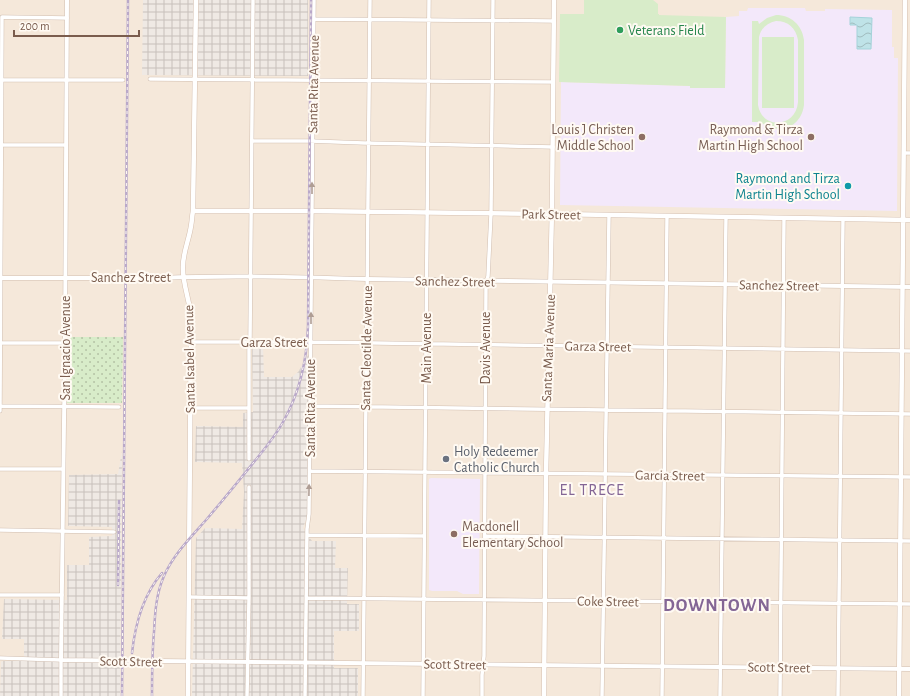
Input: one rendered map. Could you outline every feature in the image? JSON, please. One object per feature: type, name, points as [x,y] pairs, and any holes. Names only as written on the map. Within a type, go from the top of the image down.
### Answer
[{"type":"main road","name":"Santa Isabel Avenue","points":[[188,696],[191,342],[190,307],[184,277],[183,261],[192,226],[193,211],[196,0]]},
{"type":"main road","name":"Santa Maria Avenue","points":[[544,696],[544,601],[552,214],[554,0]]},
{"type":"main road","points":[[899,696],[904,153],[907,89],[907,26],[905,0]]},
{"type":"main road","name":"Park Street","points":[[193,211],[552,214],[910,220]]},
{"type":"street","name":"San Ignacio Avenue","points":[[61,696],[67,0]]},
{"type":"street","points":[[250,459],[249,408],[253,0]]},
{"type":"street","name":"Santa Rita Avenue","points":[[304,696],[307,529],[309,514],[310,471],[314,0]]},
{"type":"street","name":"Santa Cleotilde Avenue","points":[[363,696],[370,0]]},
{"type":"street","name":"Main Avenue","points":[[422,696],[429,0]]},
{"type":"street","name":"Davis Avenue","points":[[482,696],[484,656],[485,345],[486,286],[490,214],[493,0]]},
{"type":"street","points":[[0,411],[1,17],[67,18]]},
{"type":"street","points":[[314,19],[554,21]]},
{"type":"street","points":[[150,79],[554,82]]},
{"type":"street","points":[[1,80],[123,80]]},
{"type":"street","points":[[252,141],[313,141],[368,144],[553,147]]},
{"type":"street","points":[[1,145],[66,146]]},
{"type":"street","points":[[904,153],[910,153]]},
{"type":"street","points":[[602,696],[609,215]]},
{"type":"street","points":[[662,696],[667,216]]},
{"type":"street","points":[[720,696],[726,217]]},
{"type":"street","points":[[780,696],[784,218]]},
{"type":"street","points":[[838,696],[842,219]]},
{"type":"street","name":"Sanchez Street","points":[[0,278],[311,277],[910,287]]},
{"type":"street","name":"Garza Street","points":[[191,342],[310,342],[910,351]]},
{"type":"street","points":[[0,343],[65,343]]},
{"type":"street","points":[[0,406],[119,407]]},
{"type":"street","points":[[310,406],[910,414]]},
{"type":"street","points":[[190,408],[249,408]]},
{"type":"street","points":[[0,469],[63,469]]},
{"type":"street","name":"Garcia Street","points":[[310,471],[910,477]]},
{"type":"street","points":[[247,696],[249,487]]},
{"type":"street","points":[[0,530],[114,532]]},
{"type":"street","points":[[307,535],[424,536]]},
{"type":"street","points":[[485,536],[910,541]]},
{"type":"street","points":[[0,595],[62,595]]},
{"type":"street","points":[[190,597],[249,598]]},
{"type":"street","name":"Coke Street","points":[[306,598],[910,604]]},
{"type":"street","name":"Scott Street","points":[[0,658],[62,660],[910,669]]},
{"type":"shaded area","points":[[0,0],[910,0],[910,696],[0,696]]},
{"type":"shaded area","points":[[143,0],[308,0],[308,76],[142,75]]},
{"type":"shaded area","name":"Raymond & Tirza Martin High School","points":[[748,8],[805,8],[806,11],[825,11],[825,9],[892,10],[892,47],[894,47],[894,58],[898,58],[897,211],[560,205],[561,82],[725,88],[726,17],[739,16],[739,11],[747,11]]},
{"type":"shaded area","points":[[253,344],[263,344],[264,377],[292,377],[298,372],[309,354],[308,514],[303,528],[312,541],[336,541],[335,568],[348,568],[347,604],[359,604],[359,631],[334,631],[334,668],[358,668],[358,696],[192,696],[196,538],[205,528],[242,529],[244,492],[242,463],[195,462],[196,426],[243,427],[243,413],[253,412]]},
{"type":"shaded area","points":[[122,451],[120,696],[0,696],[1,662],[24,661],[24,639],[2,639],[4,599],[67,600],[67,565],[89,565],[89,537],[112,536],[112,527],[68,526],[69,475],[118,474]]},
{"type":"shaded area","name":"Macdonell Elementary School","points":[[429,479],[480,479],[479,594],[463,594],[457,591],[429,590]]},
{"type":"green space","points":[[584,0],[653,0],[658,4],[659,15],[726,17],[725,88],[690,88],[690,86],[559,82],[560,14],[584,14]]},
{"type":"green space","points":[[781,15],[791,19],[798,25],[804,40],[804,105],[798,120],[787,128],[773,128],[766,126],[759,121],[752,122],[752,21],[758,21],[759,24],[767,18]],"holes":[[[780,21],[791,26],[798,40],[798,102],[796,111],[791,117],[786,121],[779,123],[766,119],[761,113],[758,105],[759,37],[761,31],[767,25]]]},
{"type":"green space","points":[[762,37],[794,37],[794,108],[762,108]]},
{"type":"green space","points":[[69,337],[123,337],[122,403],[67,403]]},
{"type":"water","points":[[850,17],[872,18],[871,49],[857,49],[857,25],[850,25]]},
{"type":"railway","points":[[122,696],[128,0]]},
{"type":"railway","points":[[152,696],[152,656],[155,611],[159,590],[164,576],[172,561],[183,546],[265,449],[280,427],[294,400],[304,363],[308,326],[311,0]]},
{"type":"railway","points":[[118,585],[119,501]]},
{"type":"railway","points":[[132,653],[135,632],[141,611],[150,591],[162,573]]},
{"type":"place","name":"Veterans Field","points":[[620,30]]},
{"type":"place","name":"Louis J Christen Middle School","points":[[642,137]]},
{"type":"place","name":"Raymond & Tirza Martin High School","points":[[811,137]]},
{"type":"place","name":"Raymond and Tirza Martin High School","points":[[848,186]]},
{"type":"place","name":"Holy Redeemer Catholic Church","points":[[446,459]]},
{"type":"place","name":"Macdonell Elementary School","points":[[454,534]]},
{"type":"district","name":"EL TRECE","points":[[592,489]]},
{"type":"district","name":"DOWNTOWN","points":[[717,605]]}]
